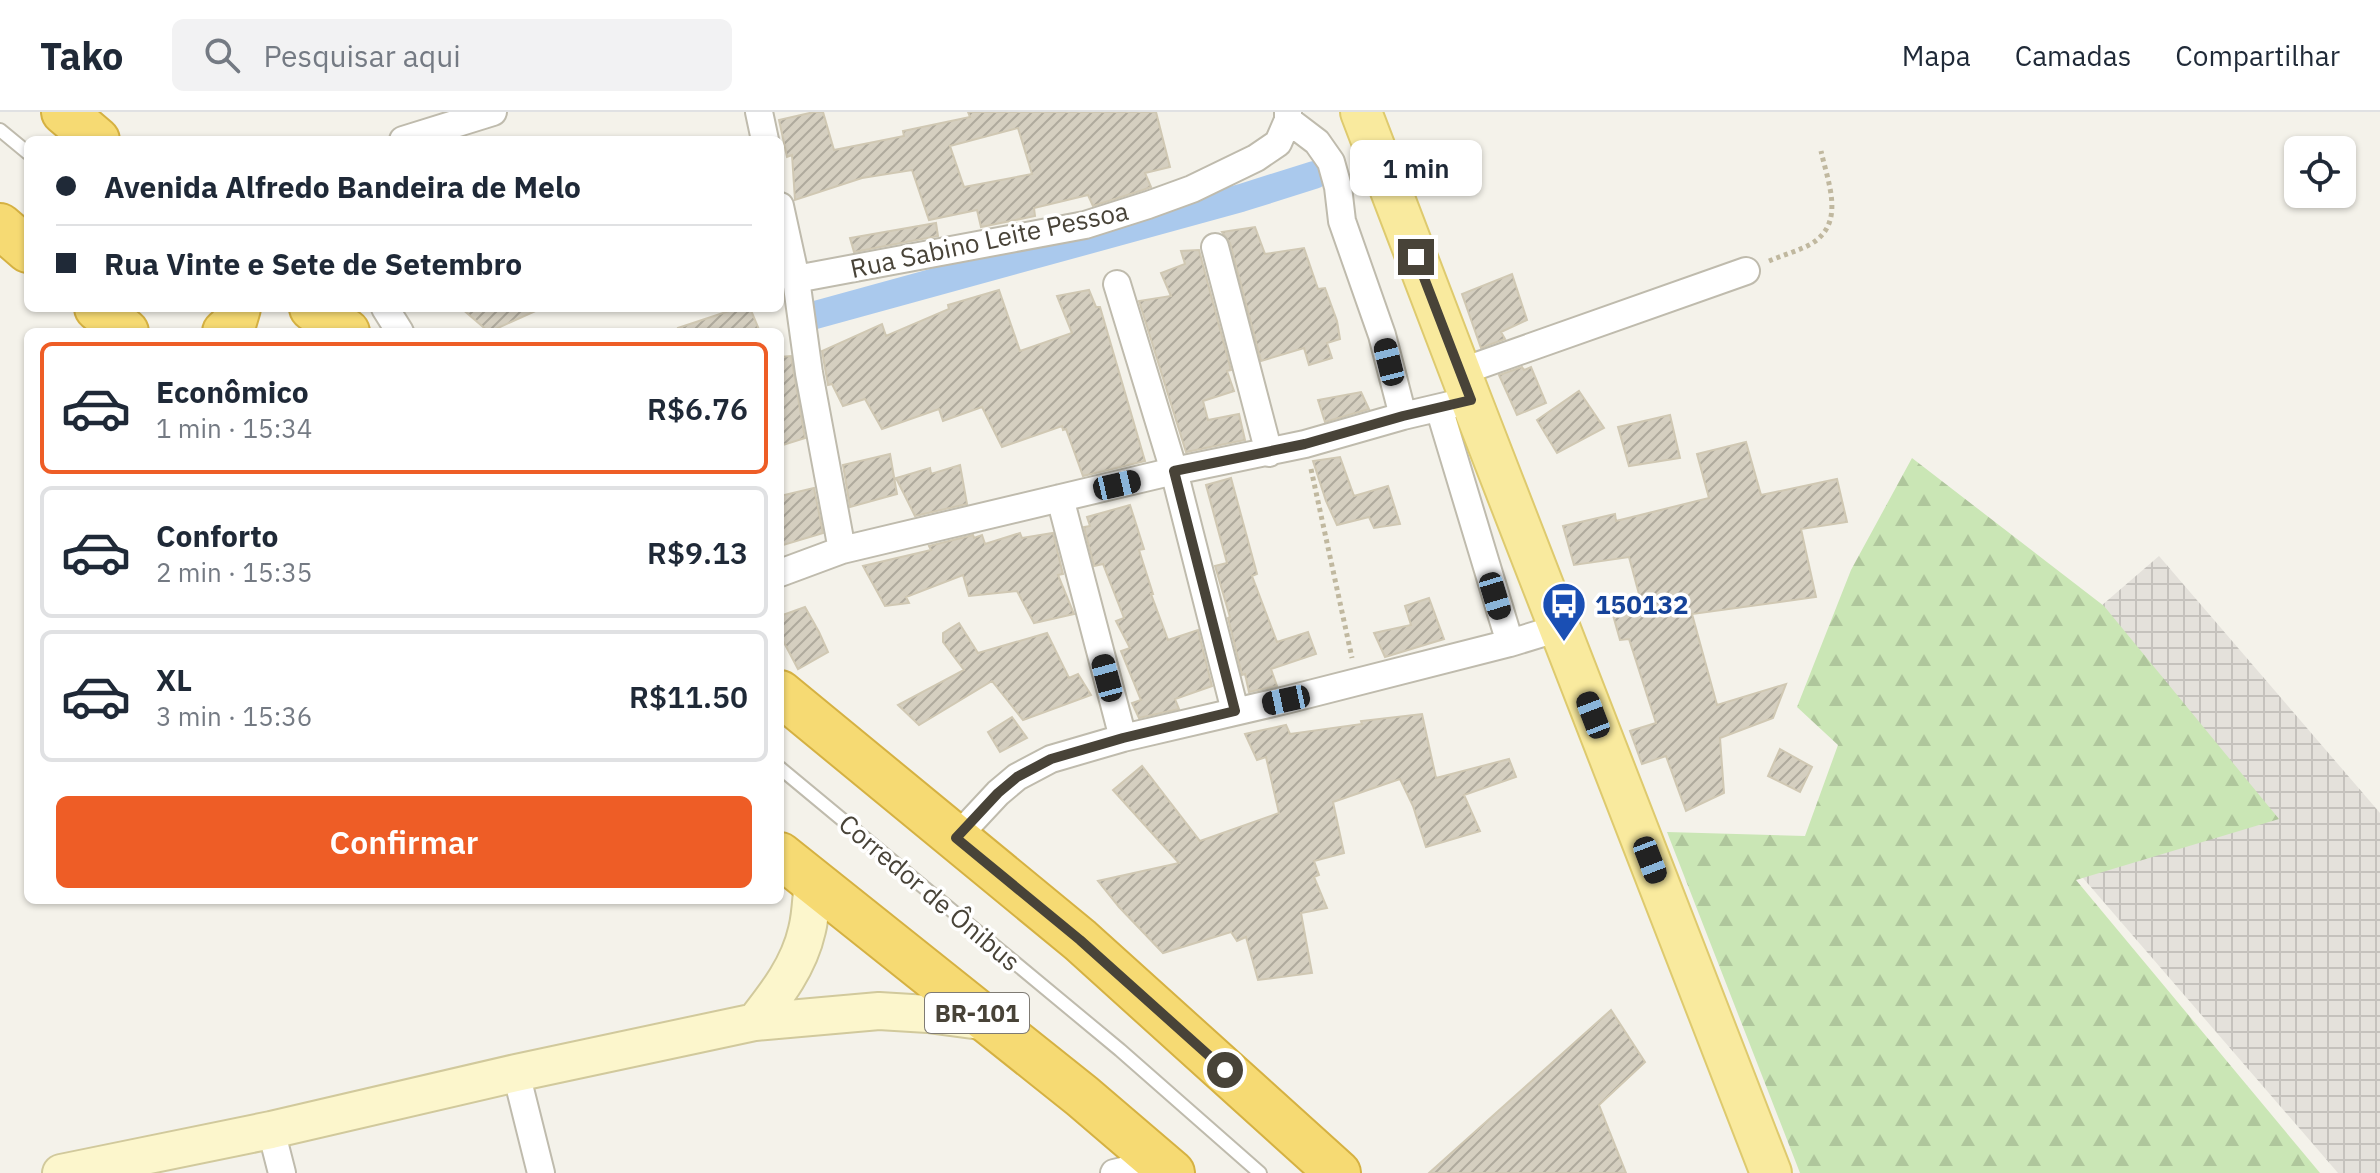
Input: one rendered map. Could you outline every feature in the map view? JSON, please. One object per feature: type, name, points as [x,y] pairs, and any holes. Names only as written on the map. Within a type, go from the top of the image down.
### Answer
[{"type":"highway","points":[[64,112],[92,136]]},
{"type":"highway","points":[[0,226],[24,247]]},
{"type":"highway","points":[[102,312],[121,328]]},
{"type":"highway","points":[[318,312],[341,328]]},
{"type":"highway","points":[[784,696],[1080,940],[1338,1173]]},
{"type":"highway","name":"BR-101","points":[[796,868],[1166,1168]]},
{"type":"main road","points":[[1372,140],[1457,393],[1559,628],[1771,1173]]},
{"type":"street","points":[[411,129],[493,112]]},
{"type":"street","points":[[759,112],[764,136]]},
{"type":"street","points":[[1288,116],[1317,142],[1331,162],[1342,221],[1382,335],[1403,416]]},
{"type":"street","name":"Rua Sabino Leite Pessoa","points":[[796,279],[1085,225],[1148,205],[1192,189],[1256,158],[1278,143],[1288,116]]},
{"type":"street","points":[[784,224],[842,550]]},
{"type":"street","points":[[1215,247],[1269,453]]},
{"type":"street","points":[[784,572],[842,550],[1174,471],[1269,453],[1403,416],[1746,271]]},
{"type":"street","points":[[1117,284],[1174,471],[1235,711]]},
{"type":"street","points":[[1457,393],[1510,643]]},
{"type":"street","points":[[1060,498],[1123,738]]},
{"type":"street","points":[[956,838],[1017,777],[1051,759],[1559,628]]},
{"type":"street","points":[[755,1022],[791,972],[808,929],[796,868]]},
{"type":"street","points":[[74,1172],[755,1022],[879,1011],[988,1022]]},
{"type":"street","points":[[516,1073],[541,1173]]},
{"type":"street","points":[[271,1130],[282,1173]]},
{"type":"street","points":[[1114,1173],[1166,1168]]},
{"type":"lane","points":[[0,130],[24,150]]},
{"type":"lane","name":"Corredor de Ônibus","points":[[784,771],[1108,1039],[1260,1173]]},
{"type":"path","points":[[1746,271],[1812,243],[1829,227],[1833,208],[1821,151]]},
{"type":"path","points":[[1305,444],[1356,681]]},
{"type":"shaded area","points":[[2159,556],[2380,813],[2380,1173],[2338,1173],[1956,731]]},
{"type":"green space","points":[[1912,458],[2104,606],[2279,819],[2076,880],[2320,1173],[1800,1173],[1667,832],[1805,836],[1838,745],[1797,707],[1851,570]]},
{"type":"building","points":[[814,112],[823,112],[834,150],[904,136],[903,131],[970,117],[968,112],[1156,112],[1170,167],[1145,173],[1151,187],[1093,206],[1088,195],[1034,208],[1035,216],[981,227],[977,210],[929,220],[912,170],[862,178],[795,200],[792,155],[787,157],[779,120]],"holes":[[[1018,128],[1032,174],[964,187],[950,146]]]},
{"type":"building","points":[[936,223],[938,236],[854,252],[850,238]]},
{"type":"building","points":[[1255,227],[1265,254],[1304,248],[1318,289],[1325,288],[1337,321],[1340,339],[1327,343],[1332,358],[1309,365],[1304,348],[1261,361],[1230,243],[1222,232]]},
{"type":"building","points":[[1199,250],[1234,391],[1203,401],[1208,420],[1239,414],[1245,440],[1186,452],[1139,301],[1171,296],[1161,273],[1185,264],[1181,251]]},
{"type":"building","points":[[1512,274],[1527,320],[1501,332],[1505,339],[1481,348],[1462,294]]},
{"type":"building","points":[[999,290],[1020,351],[1072,333],[1057,296],[1089,290],[1096,307],[1100,307],[1145,461],[1083,476],[1066,429],[1063,430],[1062,426],[1002,447],[982,407],[943,421],[939,409],[882,429],[865,399],[843,406],[832,384],[828,385],[822,351],[882,324],[886,336],[949,309],[948,305]]},
{"type":"building","points":[[466,312],[533,312],[498,328],[484,328]]},
{"type":"building","points":[[726,312],[752,312],[758,328],[678,328]]},
{"type":"building","points":[[791,356],[805,438],[784,445],[784,357]]},
{"type":"building","points":[[1522,367],[1524,370],[1531,367],[1546,403],[1517,415],[1499,375]]},
{"type":"building","points":[[1579,391],[1604,428],[1557,453],[1537,420]]},
{"type":"building","points":[[1361,392],[1369,409],[1325,422],[1318,400]]},
{"type":"building","points":[[1670,415],[1680,458],[1629,466],[1618,427]]},
{"type":"building","points":[[1746,442],[1761,495],[1837,479],[1847,522],[1801,529],[1816,597],[1692,614],[1717,705],[1786,684],[1773,718],[1720,738],[1724,793],[1686,811],[1666,756],[1642,764],[1630,731],[1656,723],[1629,639],[1620,640],[1609,601],[1639,594],[1629,557],[1574,565],[1563,526],[1615,514],[1616,521],[1709,498],[1697,454]]},
{"type":"building","points":[[890,454],[897,494],[850,507],[843,465]]},
{"type":"building","points":[[1340,457],[1354,496],[1388,486],[1400,524],[1374,528],[1369,517],[1337,525],[1313,461]]},
{"type":"building","points":[[960,465],[967,504],[915,516],[896,478],[930,468],[931,474]]},
{"type":"building","points":[[1231,478],[1257,574],[1252,576],[1277,642],[1308,632],[1316,654],[1271,669],[1277,686],[1249,692],[1215,566],[1227,563],[1206,485]]},
{"type":"building","points":[[814,488],[823,533],[784,545],[784,495]]},
{"type":"building","points":[[1130,505],[1144,549],[1139,550],[1151,594],[1168,640],[1198,630],[1212,686],[1175,699],[1179,709],[1139,718],[1132,703],[1141,700],[1121,651],[1130,648],[1116,621],[1124,618],[1103,564],[1094,566],[1084,527],[1090,526],[1087,517]]},
{"type":"building","points":[[1020,533],[1022,538],[1053,533],[1063,574],[1058,575],[1074,614],[1034,623],[1017,591],[969,596],[963,575],[906,597],[909,603],[885,606],[863,566],[931,550],[929,546],[973,535],[974,538],[982,535],[985,544]]},
{"type":"building","points":[[1429,598],[1444,639],[1385,657],[1374,633],[1411,625],[1405,606]]},
{"type":"building","points":[[805,607],[828,652],[798,669],[784,643],[784,615]]},
{"type":"building","points":[[959,623],[978,653],[1047,633],[1069,678],[1078,674],[1091,695],[1023,720],[992,681],[919,725],[898,705],[964,670],[943,642],[943,633]]},
{"type":"building","points":[[1422,714],[1436,778],[1509,759],[1516,777],[1464,795],[1480,831],[1426,847],[1413,806],[1400,779],[1333,802],[1344,853],[1314,861],[1319,875],[1314,877],[1327,908],[1301,913],[1312,973],[1258,980],[1246,937],[1237,941],[1231,932],[1163,953],[1098,881],[1179,863],[1113,790],[1142,766],[1200,841],[1279,813],[1266,757],[1257,760],[1245,734],[1286,725],[1290,734]]},
{"type":"building","points":[[1012,717],[1027,738],[1000,752],[988,732]]},
{"type":"building","points":[[1780,749],[1812,767],[1800,792],[1768,776]]},
{"type":"building","points":[[1611,1010],[1645,1062],[1599,1105],[1626,1173],[1429,1173]]},
{"type":"waterway","points":[[808,317],[1241,198],[1314,175]]},
{"type":"place","name":"150132","points":[[1564,643]]},
{"type":"route","points":[[1225,1070],[1080,940],[956,838],[1017,777],[1051,759],[1235,711],[1174,471],[1269,453],[1471,400],[1416,257]]}]
